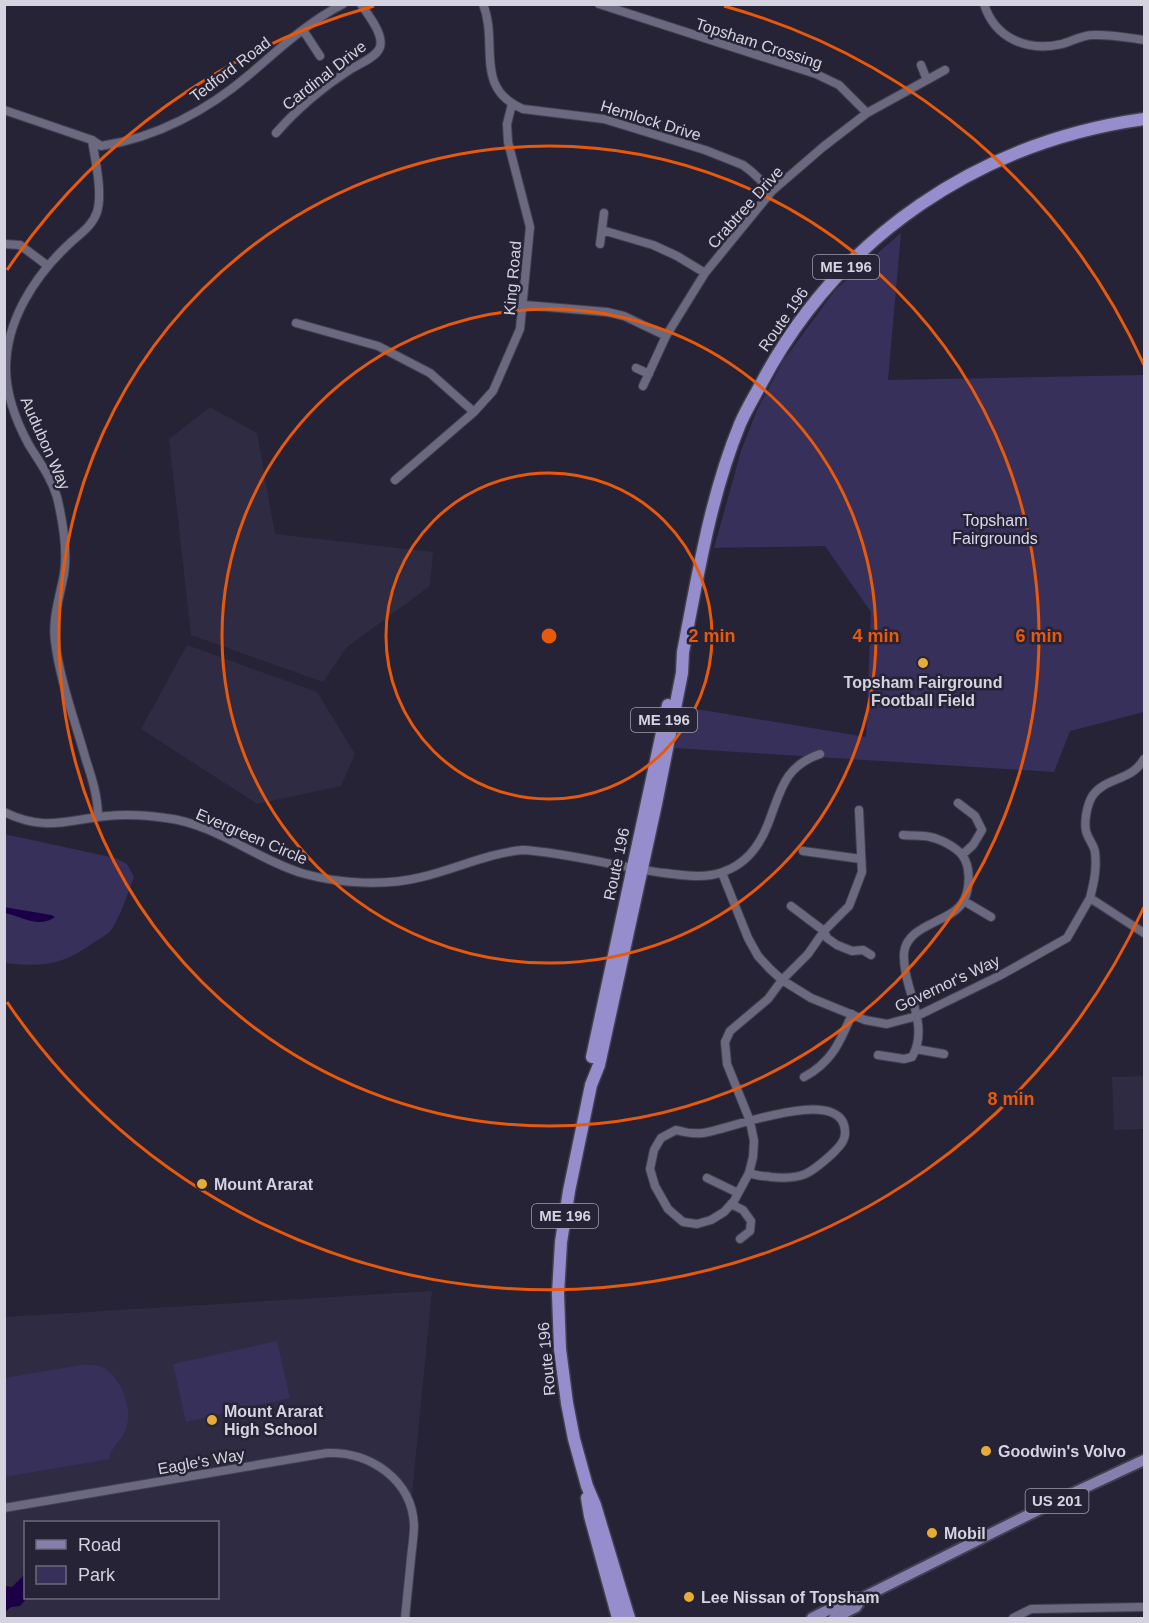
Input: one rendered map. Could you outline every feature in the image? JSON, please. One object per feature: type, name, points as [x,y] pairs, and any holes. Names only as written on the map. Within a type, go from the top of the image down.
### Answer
[{"type":"highway","name":"Route 196","points":[[629,1618],[574,1439],[560,1349],[558,1294],[564,1222],[591,1085],[591,1064],[636,870],[675,673],[683,652],[720,478],[741,422],[776,355],[824,290],[849,263],[888,228],[936,193],[965,176],[1022,150],[1055,138],[1110,124],[1144,119]]},
{"type":"highway","name":"Route 196","points":[[587,1486],[588,1508],[618,1618]]},
{"type":"highway","points":[[604,1569],[605,1602],[610,1618]]},
{"type":"main road","name":"US 201","points":[[812,1618],[852,1598],[862,1598],[1054,1502],[1144,1460]]},
{"type":"main road","name":"US 201","points":[[834,1618],[856,1607],[862,1598]]},
{"type":"street","name":"Tedford Road","points":[[4,110],[92,140],[101,146],[141,136],[187,117],[232,88],[303,30],[343,4]]},
{"type":"street","name":"Cardinal Drive","points":[[276,133],[292,115],[318,93],[379,49],[380,37],[361,4]]},
{"type":"street","points":[[483,4],[489,26],[490,73],[502,96],[512,104]]},
{"type":"street","name":"Topsham Crossing","points":[[599,4],[816,74],[839,85],[867,113]]},
{"type":"street","points":[[984,4],[987,14],[1002,34],[1028,47],[1060,45],[1092,34],[1144,40]]},
{"type":"street","points":[[303,30],[320,56]]},
{"type":"street","points":[[921,65],[927,80]]},
{"type":"street","name":"Crabtree Drive","points":[[643,386],[666,336],[705,273],[772,191],[867,113],[945,70]]},
{"type":"street","name":"Hemlock Drive","points":[[512,104],[523,109],[604,119],[705,150],[743,165],[772,191]]},
{"type":"street","name":"King Road","points":[[395,480],[474,412],[493,391],[520,329],[530,227],[508,142],[507,124],[512,104]]},
{"type":"street","name":"Audubon Way","points":[[92,140],[99,203],[97,214],[83,233],[48,266],[21,306],[14,320],[6,348],[6,371],[14,410],[29,444],[50,478],[62,524],[65,560],[56,606],[55,640],[59,665],[95,790],[98,817]]},
{"type":"street","points":[[600,244],[603,213]]},
{"type":"street","points":[[602,230],[653,245],[705,273]]},
{"type":"street","points":[[4,244],[20,245],[48,266]]},
{"type":"street","points":[[524,305],[607,312],[624,316],[666,336]]},
{"type":"street","points":[[296,323],[378,346],[430,373],[474,412]]},
{"type":"street","points":[[636,368],[649,374]]},
{"type":"street","points":[[722,873],[747,857],[762,840],[778,791],[794,769],[808,758],[820,754]]},
{"type":"street","name":"Governor's Way","points":[[722,873],[748,938],[758,956],[782,980],[811,998],[866,1020],[887,1024],[916,1016],[1001,975],[1067,938],[1090,898],[1096,873],[1094,849],[1086,831],[1086,812],[1093,794],[1108,783],[1128,776],[1140,767],[1144,759]]},
{"type":"street","points":[[958,803],[975,816],[982,830],[973,845],[962,855]]},
{"type":"street","points":[[749,1173],[792,1179],[818,1167],[841,1146],[845,1131],[840,1118],[830,1111],[782,1112],[750,1121],[706,1132],[690,1134],[676,1130],[661,1138],[654,1150],[650,1169],[655,1186],[668,1209],[683,1222],[697,1224],[711,1220],[724,1212],[738,1192],[749,1173],[754,1141],[750,1121],[727,1064],[725,1042],[730,1031],[768,999],[782,980],[808,954],[824,931],[849,906],[862,872],[859,810]]},
{"type":"street","name":"Evergreen Circle","points":[[4,812],[22,820],[50,824],[125,814],[169,818],[216,833],[305,874],[343,880],[392,881],[422,878],[507,851],[523,850],[636,870],[696,877],[722,873]]},
{"type":"street","points":[[878,1054],[904,1059],[912,1057],[916,1049],[916,1016],[904,952],[913,935],[957,908],[964,901],[969,879],[962,855],[947,844],[930,837],[903,835]]},
{"type":"street","points":[[803,851],[861,859]]},
{"type":"street","points":[[1090,898],[1139,929]]},
{"type":"street","points":[[964,901],[991,916]]},
{"type":"street","points":[[791,906],[824,931],[827,938],[837,945],[852,951],[863,950],[871,955]]},
{"type":"street","points":[[804,1077],[820,1069],[838,1047],[852,1014]]},
{"type":"street","points":[[916,1049],[944,1054]]},
{"type":"street","points":[[707,1178],[738,1192]]},
{"type":"street","points":[[731,1204],[743,1210],[751,1221],[750,1232],[740,1239]]},
{"type":"street","name":"Eagle's Way","points":[[4,1508],[327,1453],[359,1456],[390,1475],[410,1504],[414,1535],[405,1618]]},
{"type":"street","points":[[1013,1618],[1031,1609],[1144,1607]]},
{"type":"shaded area","points":[[210,407],[257,433],[275,534],[433,552],[430,586],[346,648],[323,682],[191,635],[169,439]]},
{"type":"shaded area","points":[[187,645],[317,692],[355,754],[341,786],[257,804],[141,729]]},
{"type":"shaded area","points":[[4,907],[55,917],[43,922],[30,921],[5,913]]},
{"type":"shaded area","points":[[1144,1076],[1144,1129],[1114,1130],[1112,1077]]},
{"type":"shaded area","name":"Mount Ararat High School","points":[[432,1291],[400,1618],[5,1618],[5,1317]]},
{"type":"shaded area","points":[[24,1575],[24,1599],[26,1599],[20,1606],[11,1607],[5,1612],[5,1588],[12,1587]]},
{"type":"green space","name":"Topsham Fairgrounds","points":[[901,233],[888,380],[1144,375],[1144,712],[1070,731],[1054,772],[675,748],[684,707],[866,737],[871,612],[825,546],[714,548],[741,451],[757,410],[783,361],[836,289]]},
{"type":"green space","points":[[4,834],[115,858],[127,864],[134,877],[122,910],[112,929],[82,951],[61,960],[30,965],[5,963]]},
{"type":"green space","points":[[277,1341],[290,1398],[186,1422],[173,1364]]},
{"type":"green space","points":[[81,1365],[96,1365],[104,1368],[117,1380],[125,1396],[127,1423],[109,1459],[5,1477],[5,1378]]},
{"type":"place","name":"Topsham Fairground Football Field","points":[[923,663]]},
{"type":"place","name":"Mount Ararat","points":[[202,1184]]},
{"type":"place","name":"Mount Ararat High School","points":[[212,1420]]},
{"type":"place","name":"Goodwin's Volvo","points":[[986,1451]]},
{"type":"place","name":"Mobil","points":[[932,1533]]},
{"type":"place","name":"Lee Nissan of Topsham","points":[[689,1597]]}]
